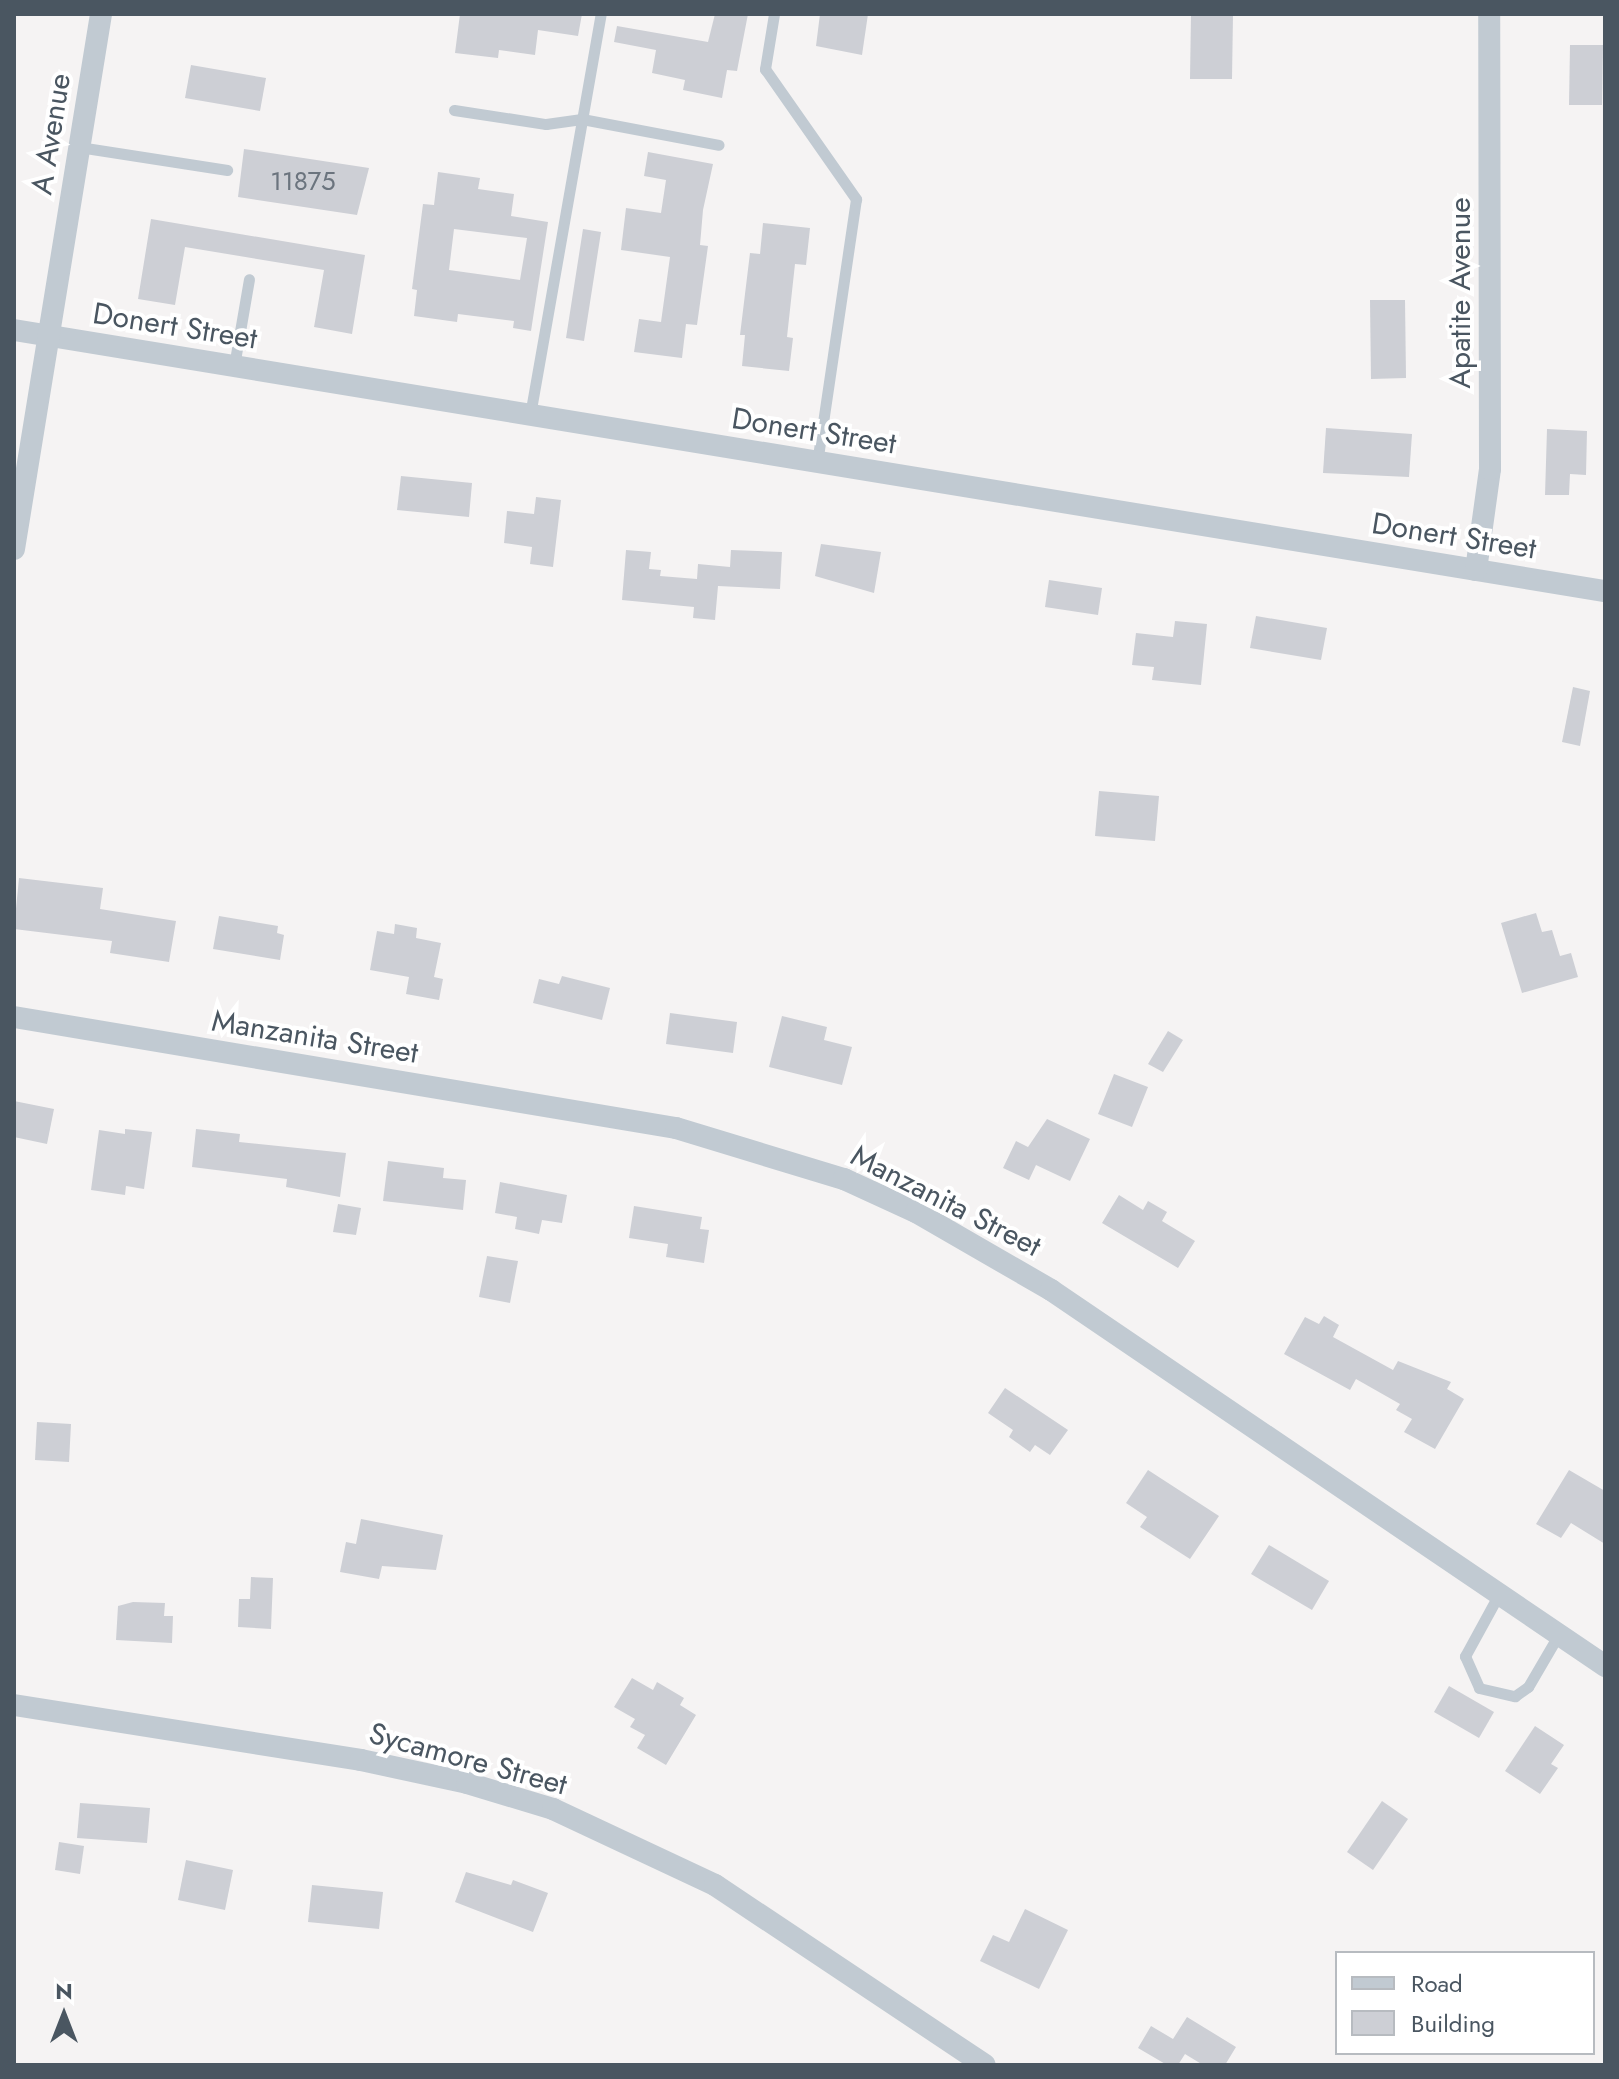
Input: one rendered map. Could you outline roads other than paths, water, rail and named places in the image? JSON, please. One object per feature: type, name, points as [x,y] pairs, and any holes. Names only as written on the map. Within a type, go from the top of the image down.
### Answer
[{"type":"street","name":"A Avenue","points":[[14,549],[101,14]]},
{"type":"street","name":"Apatite Avenue","points":[[1476,570],[1490,469],[1489,14]]},
{"type":"street","name":"Donert Street","points":[[14,330],[1605,591]]},
{"type":"street","name":"Manzanita Street","points":[[14,1017],[676,1128],[821,1170],[916,1212],[1001,1259],[1605,1666]]},
{"type":"street","name":"Sycamore Street","points":[[14,1705],[361,1760],[467,1783],[553,1809],[715,1885],[985,2065]]},
{"type":"lane","points":[[530,415],[601,14]]},
{"type":"lane","points":[[774,14],[765,69],[856,199],[817,462]]},
{"type":"lane","points":[[454,110],[546,124],[582,119],[719,145]]},
{"type":"lane","points":[[79,147],[227,170]]},
{"type":"lane","points":[[234,366],[249,279]]},
{"type":"lane","points":[[1499,1594],[1465,1656],[1479,1688],[1515,1696],[1528,1687],[1559,1634]]}]
